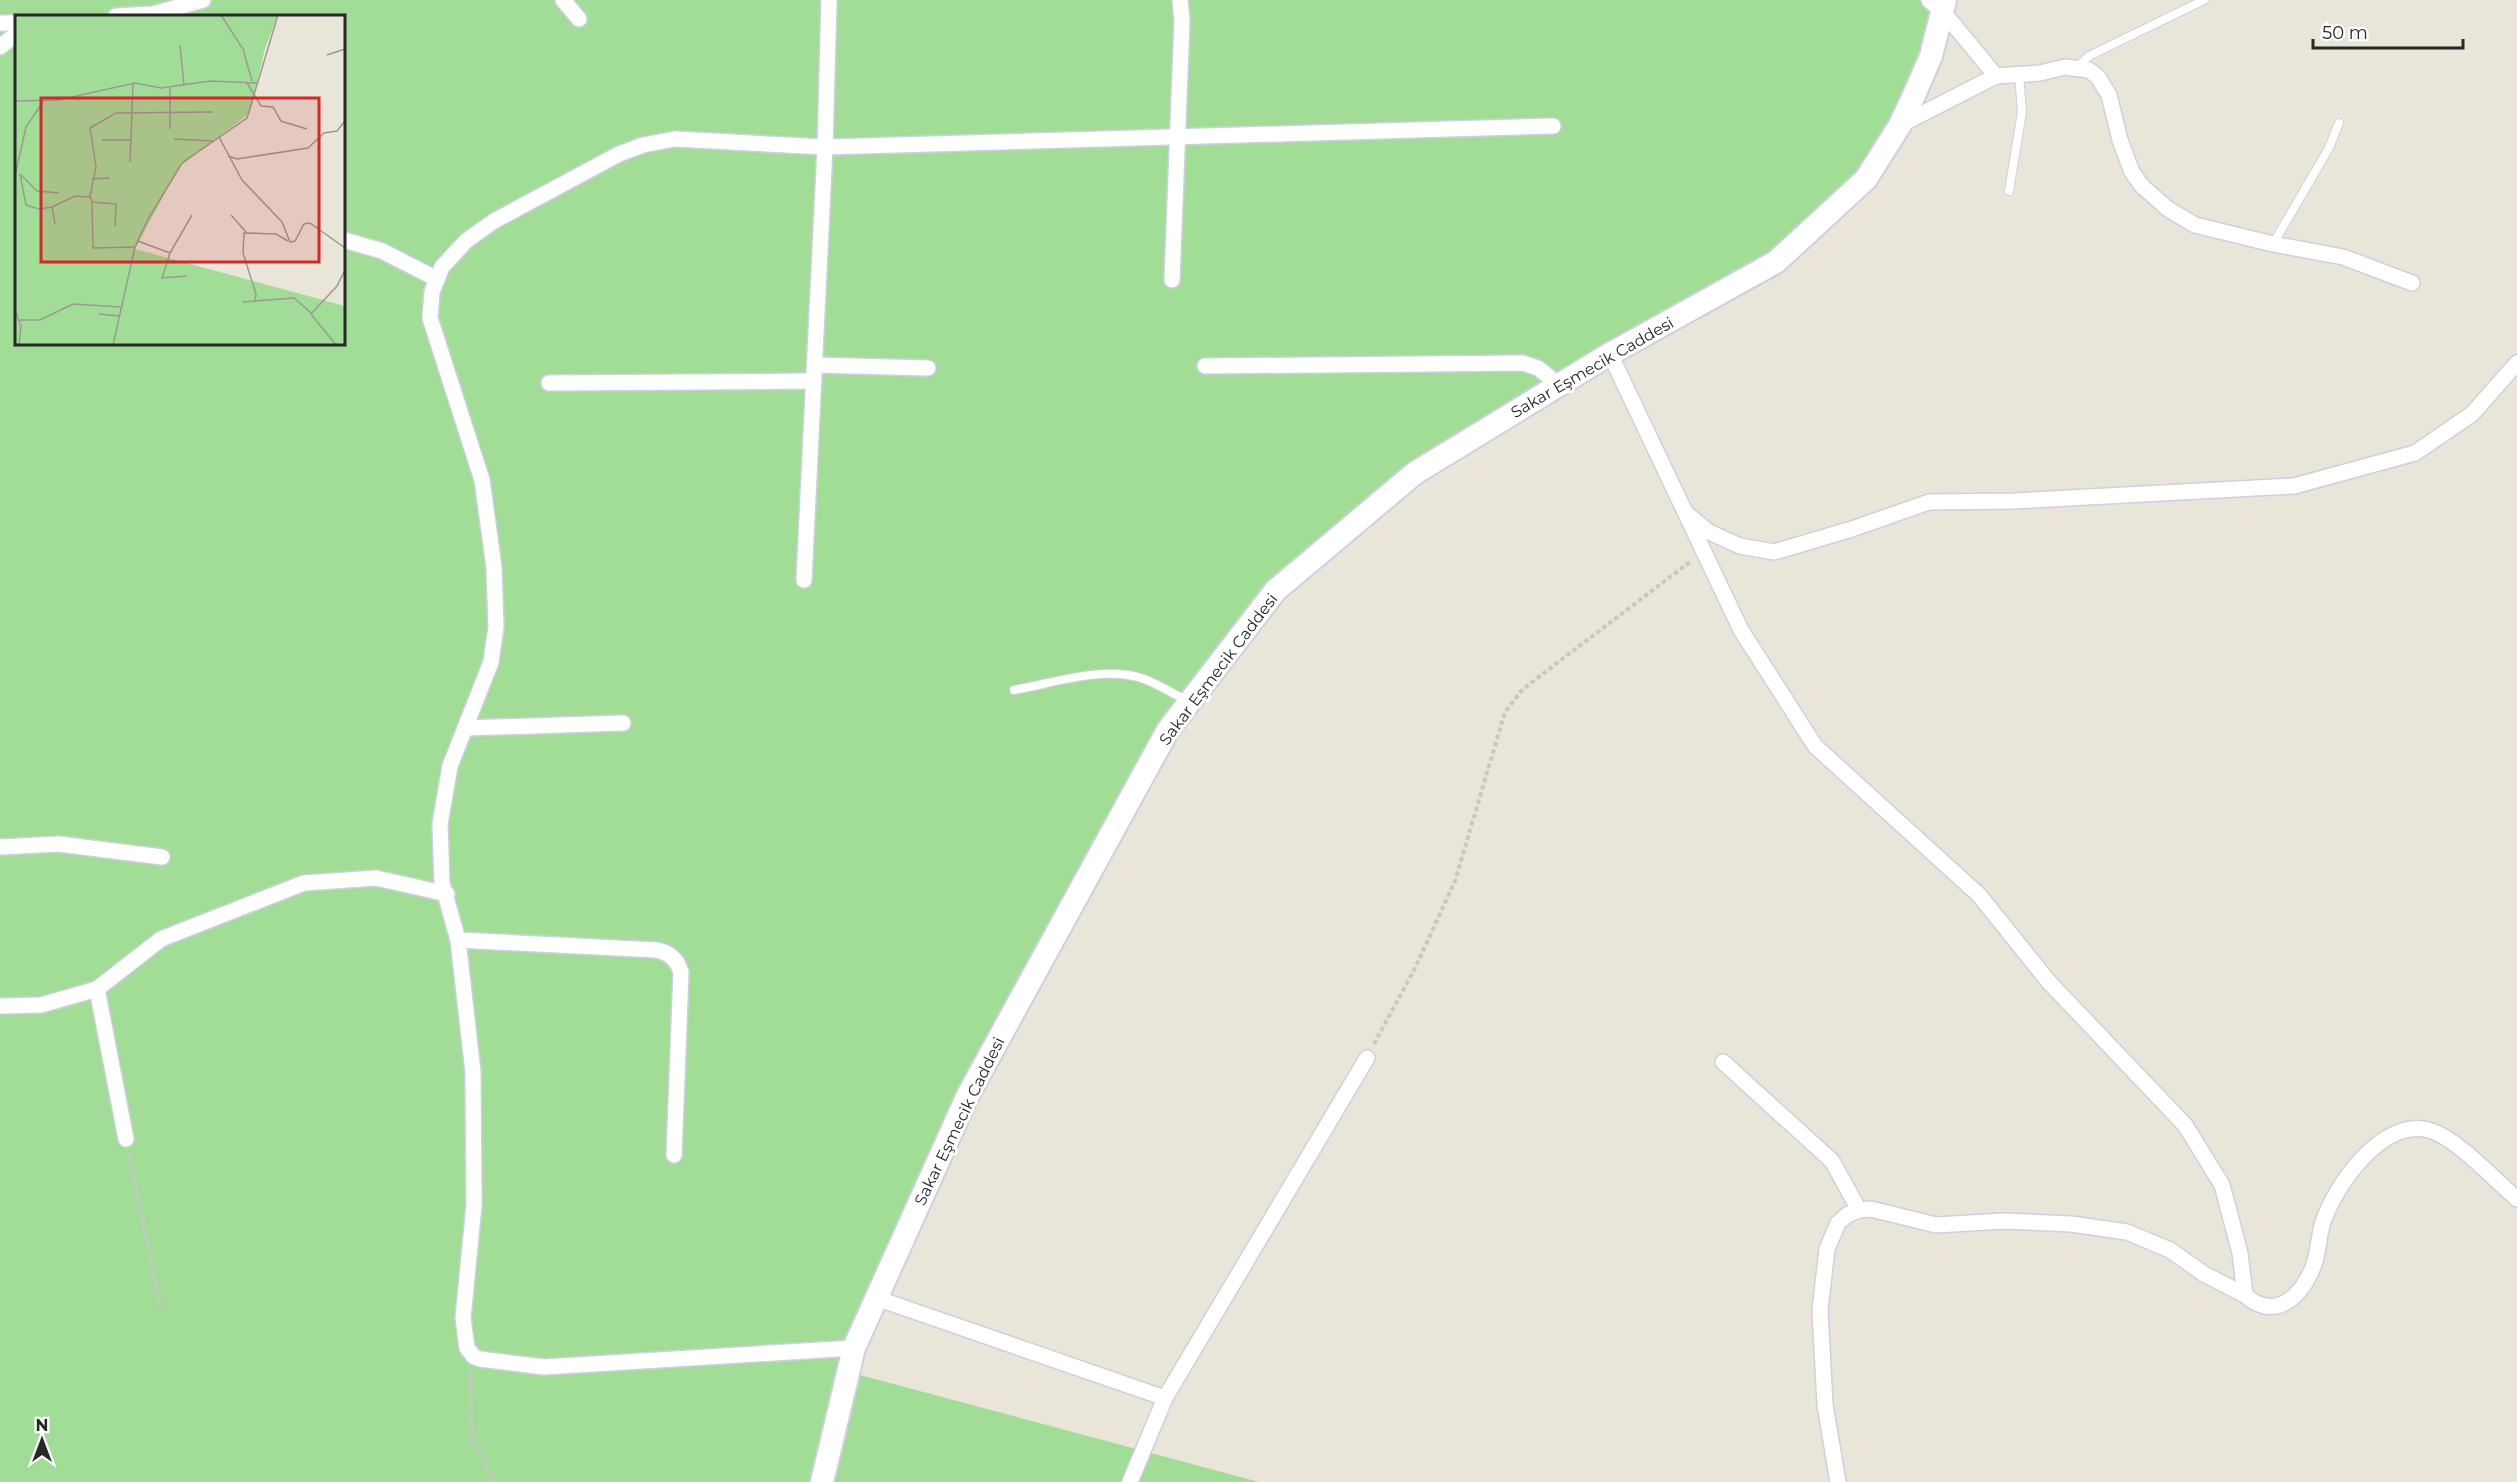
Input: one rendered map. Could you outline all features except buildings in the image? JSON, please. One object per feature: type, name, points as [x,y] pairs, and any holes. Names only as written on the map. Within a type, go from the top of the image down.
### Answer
[{"type":"street","points":[[134,15],[153,14],[203,0]]},
{"type":"street","points":[[563,0],[579,19]]},
{"type":"street","points":[[804,580],[830,0]]},
{"type":"street","points":[[1172,280],[1182,21],[1180,0]]},
{"type":"street","points":[[1939,4],[1995,76]]},
{"type":"street","name":"Sakar Eşmecik Caddesi","points":[[822,1482],[854,1347],[968,1095],[1168,730],[1276,590],[1415,472],[1610,354],[1776,262],[1866,178],[1900,125],[1930,56],[1939,4]]},
{"type":"street","points":[[0,48],[15,35]]},
{"type":"street","points":[[1900,125],[1995,76],[2040,73],[2065,66],[2089,70],[2098,77],[2109,95],[2120,140],[2132,172],[2142,186],[2168,209],[2195,225],[2273,244],[2343,257],[2412,283]]},
{"type":"street","points":[[854,1347],[543,1367],[480,1359],[470,1353],[464,1333],[463,1318],[474,1205],[473,1072],[458,940],[447,894],[442,883],[440,824],[450,765],[491,662],[496,627],[494,567],[482,480],[430,318],[432,292],[442,267],[466,241],[494,221],[619,154],[643,145],[675,139],[825,147],[1553,126]]},
{"type":"street","points":[[345,240],[382,251],[437,279]]},
{"type":"street","points":[[1610,354],[1683,512],[1741,630],[1815,746],[1979,896],[2048,981],[2185,1125],[2222,1185],[2240,1253],[2245,1295]]},
{"type":"street","points":[[1204,366],[1523,363],[1538,368],[1559,385]]},
{"type":"street","points":[[1683,512],[1709,532],[1740,546],[1774,552],[1852,529],[1929,502],[2014,501],[2294,486],[2415,453],[2472,414],[2517,363]]},
{"type":"street","points":[[549,383],[928,368]]},
{"type":"street","points":[[465,728],[623,723]]},
{"type":"street","points":[[0,847],[59,844],[162,857]]},
{"type":"street","points":[[0,1006],[41,1005],[97,988],[161,939],[304,882],[376,878],[447,894]]},
{"type":"street","points":[[458,940],[656,950],[670,954],[681,972],[674,1155]]},
{"type":"street","points":[[97,988],[126,1139]]},
{"type":"street","points":[[1130,1482],[1165,1398],[1367,1058]]},
{"type":"street","points":[[1723,1062],[1832,1161],[1859,1210]]},
{"type":"street","points":[[1838,1482],[1825,1405],[1820,1310],[1827,1249],[1838,1223],[1847,1215],[1859,1210],[1871,1209],[1936,1225],[2004,1221],[2071,1224],[2127,1232],[2170,1250],[2204,1274],[2245,1295],[2252,1302],[2271,1307],[2292,1299],[2300,1291],[2313,1266],[2324,1222],[2345,1179],[2378,1143],[2394,1133],[2412,1128],[2430,1130],[2448,1139],[2517,1198]]},
{"type":"street","points":[[876,1298],[1165,1398]]},
{"type":"lane","points":[[2077,67],[2089,56],[2204,0]]},
{"type":"lane","points":[[2009,191],[2022,112],[2019,74]]},
{"type":"lane","points":[[2273,244],[2329,148],[2339,123]]},
{"type":"lane","points":[[1014,690],[1095,675],[1119,675],[1144,679],[1190,702]]},
{"type":"path","points":[[1367,1058],[1415,968],[1455,881],[1505,712],[1523,689],[1703,552]]},
{"type":"path","points":[[126,1139],[161,1309]]},
{"type":"path","points":[[470,1353],[472,1437],[494,1482]]},
{"type":"green space","points":[[0,0],[1946,0],[1888,137],[1804,234],[1351,528],[1219,660],[1015,1016],[849,1372],[1259,1482],[0,1482]]}]
